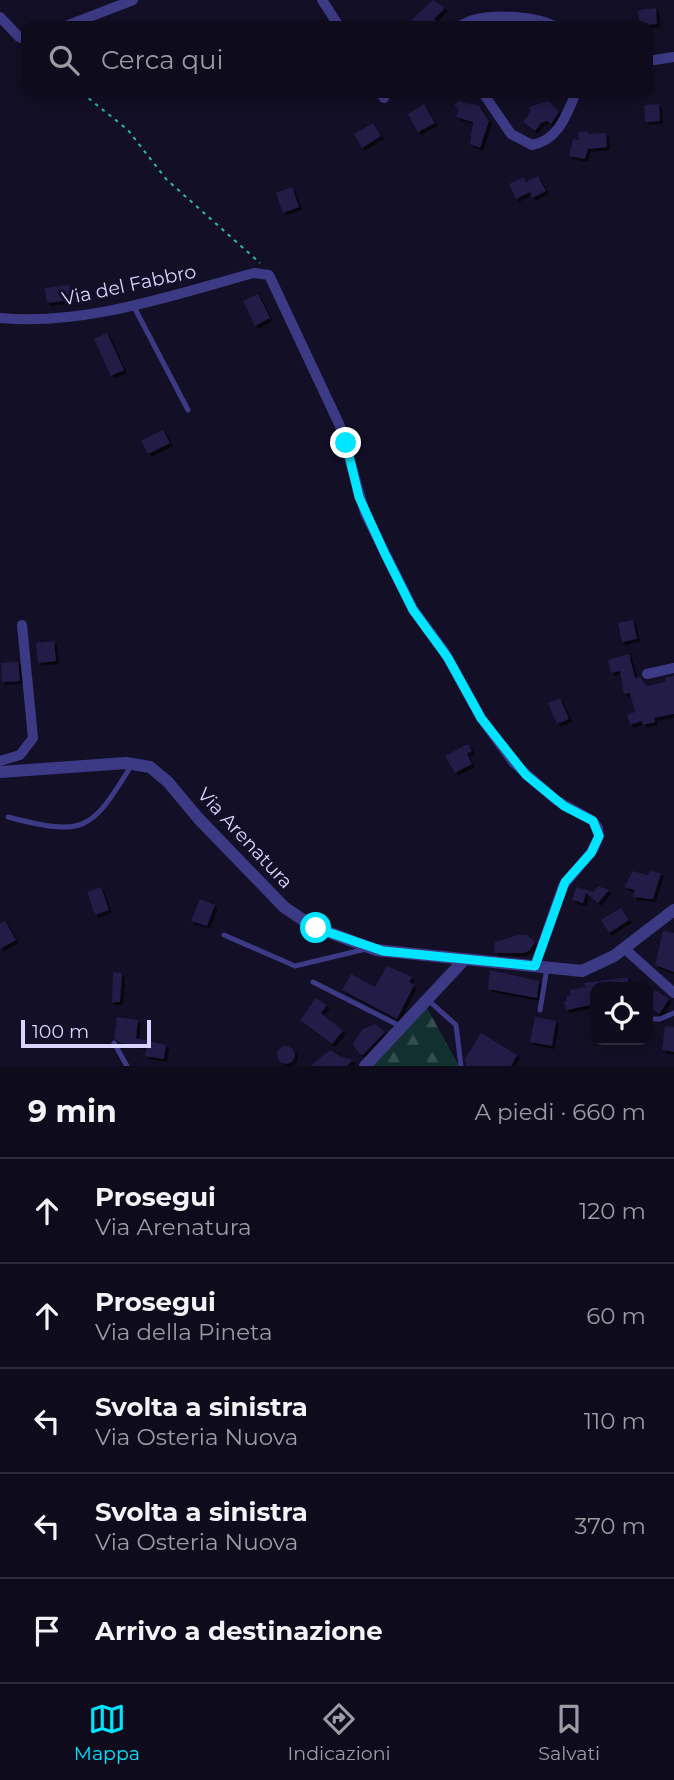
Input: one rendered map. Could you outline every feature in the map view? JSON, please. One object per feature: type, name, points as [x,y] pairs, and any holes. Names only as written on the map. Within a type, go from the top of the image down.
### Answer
[{"type":"street","points":[[79,21],[133,0]]},
{"type":"street","points":[[323,0],[336,21]]},
{"type":"street","points":[[0,17],[21,37]]},
{"type":"street","points":[[471,21],[517,17],[541,21]]},
{"type":"street","points":[[653,60],[674,57]]},
{"type":"street","points":[[486,98],[511,134],[531,145],[545,141],[555,133],[573,98]]},
{"type":"street","points":[[264,272],[272,279],[337,420],[363,508],[413,610],[444,651],[481,718],[514,763],[556,800],[593,821],[598,828],[599,836],[593,850],[563,886],[541,967]]},
{"type":"street","name":"Via del Fabbro","points":[[0,318],[59,318],[133,305],[264,272]]},
{"type":"street","points":[[0,761],[20,755],[33,738],[22,625]]},
{"type":"street","points":[[647,674],[674,668]]},
{"type":"street","name":"Via Arenatura","points":[[0,772],[132,763],[150,767],[163,777],[198,818],[289,911],[312,926],[369,948],[464,960],[587,970],[625,949],[674,910]]},
{"type":"street","points":[[625,949],[674,993]]},
{"type":"street","points":[[365,1066],[464,960]]},
{"type":"lane","points":[[133,305],[188,410]]},
{"type":"lane","points":[[8,817],[54,825],[76,826],[89,822],[100,814],[132,763]]},
{"type":"lane","points":[[224,935],[295,966],[369,948]]},
{"type":"lane","points":[[540,1010],[541,967]]},
{"type":"lane","points":[[313,982],[402,1027]]},
{"type":"lane","points":[[428,1000],[456,1025],[461,1066]]},
{"type":"lane","points":[[653,1019],[674,1013]]},
{"type":"lane","points":[[114,1043],[127,1066]]},
{"type":"path","points":[[88,98],[128,130],[166,179],[258,260],[264,272]]},
{"type":"green space","points":[[425,1004],[459,1066],[365,1066]]},
{"type":"building","points":[[433,0],[445,8],[434,19],[437,21],[410,21]]},
{"type":"building","points":[[656,8],[657,24],[653,24],[653,21],[639,21],[638,10]]},
{"type":"building","points":[[459,101],[479,106],[489,121],[480,148],[470,144],[473,122],[456,117],[459,110],[454,104]]},
{"type":"building","points":[[549,101],[559,112],[551,124],[547,121],[541,123],[535,131],[523,122],[531,111],[529,107]]},
{"type":"building","points":[[424,104],[435,123],[418,132],[408,114]]},
{"type":"building","points":[[659,104],[660,121],[645,122],[644,105]]},
{"type":"building","points":[[373,123],[381,136],[362,148],[354,134]]},
{"type":"building","points":[[588,131],[588,134],[606,133],[607,147],[588,149],[585,159],[569,156],[573,139],[579,140],[578,132]]},
{"type":"building","points":[[538,176],[546,191],[532,198],[530,192],[516,199],[509,184],[524,177],[526,182]]},
{"type":"building","points":[[292,187],[299,207],[283,213],[276,193]]},
{"type":"building","points":[[69,285],[71,300],[47,303],[45,288]]},
{"type":"building","points":[[258,294],[270,318],[255,326],[243,301]]},
{"type":"building","points":[[107,333],[124,370],[111,376],[94,339]]},
{"type":"building","points":[[163,430],[170,443],[148,454],[141,441]]},
{"type":"building","points":[[633,620],[637,639],[622,642],[618,623]]},
{"type":"building","points":[[54,641],[56,661],[38,663],[36,643]]},
{"type":"building","points":[[629,654],[635,678],[640,677],[647,686],[666,682],[665,678],[674,676],[674,714],[654,718],[655,722],[643,725],[642,721],[630,725],[627,715],[635,712],[630,693],[624,694],[620,671],[611,673],[608,660]]},
{"type":"building","points":[[18,662],[20,681],[2,682],[1,663]]},
{"type":"building","points":[[560,698],[569,719],[557,724],[548,703]]},
{"type":"building","points":[[468,744],[472,751],[467,754],[472,764],[455,773],[445,756]]},
{"type":"building","points":[[633,871],[647,875],[651,871],[661,873],[653,899],[633,897],[635,890],[624,887]]},
{"type":"building","points":[[598,886],[609,890],[598,903],[586,893],[583,903],[572,900],[576,887],[594,892]]},
{"type":"building","points":[[101,887],[109,910],[95,915],[87,892]]},
{"type":"building","points":[[200,899],[215,905],[207,926],[191,921]]},
{"type":"building","points":[[621,908],[629,920],[609,933],[601,920]]},
{"type":"building","points":[[5,921],[16,940],[0,949],[0,924]]},
{"type":"building","points":[[663,931],[674,933],[674,972],[655,965]]},
{"type":"building","points":[[527,935],[535,942],[530,950],[524,953],[494,953],[495,942]]},
{"type":"building","points":[[387,966],[412,977],[409,982],[414,985],[397,1019],[342,990],[351,974],[375,987]]},
{"type":"building","points":[[490,970],[539,981],[537,998],[488,989]]},
{"type":"building","points":[[113,972],[122,973],[120,1002],[112,1002]]},
{"type":"building","points":[[628,977],[628,982],[591,982]]},
{"type":"building","points":[[590,982],[590,1005],[566,1010],[564,1001],[567,1001],[566,996],[571,995],[570,990],[586,987],[584,983]]},
{"type":"building","points":[[655,990],[669,999],[659,1014],[653,1010]]},
{"type":"building","points":[[316,998],[327,1005],[321,1013],[343,1031],[332,1044],[300,1020]]},
{"type":"building","points":[[117,1017],[138,1020],[136,1038],[166,1045],[164,1059],[145,1056],[147,1047],[120,1043],[114,1038]]},
{"type":"building","points":[[535,1017],[556,1021],[552,1046],[530,1042]]},
{"type":"building","points":[[375,1024],[385,1032],[363,1055],[360,1054],[353,1045],[355,1040],[363,1029]]},
{"type":"building","points":[[665,1026],[674,1027],[674,1052],[662,1050]]},
{"type":"building","points":[[481,1033],[517,1055],[511,1066],[466,1066],[465,1059]]},
{"type":"building","points":[[286,1046],[294,1051],[295,1055],[290,1063],[286,1064],[278,1059],[277,1055],[282,1047]]},
{"type":"building","points":[[330,1050],[353,1060],[347,1066],[311,1066]]},
{"type":"route","points":[[316,928],[383,951],[535,966],[565,882],[591,853],[599,836],[596,823],[564,806],[526,775],[481,718],[448,658],[413,610],[385,554],[359,497],[346,443]]}]
